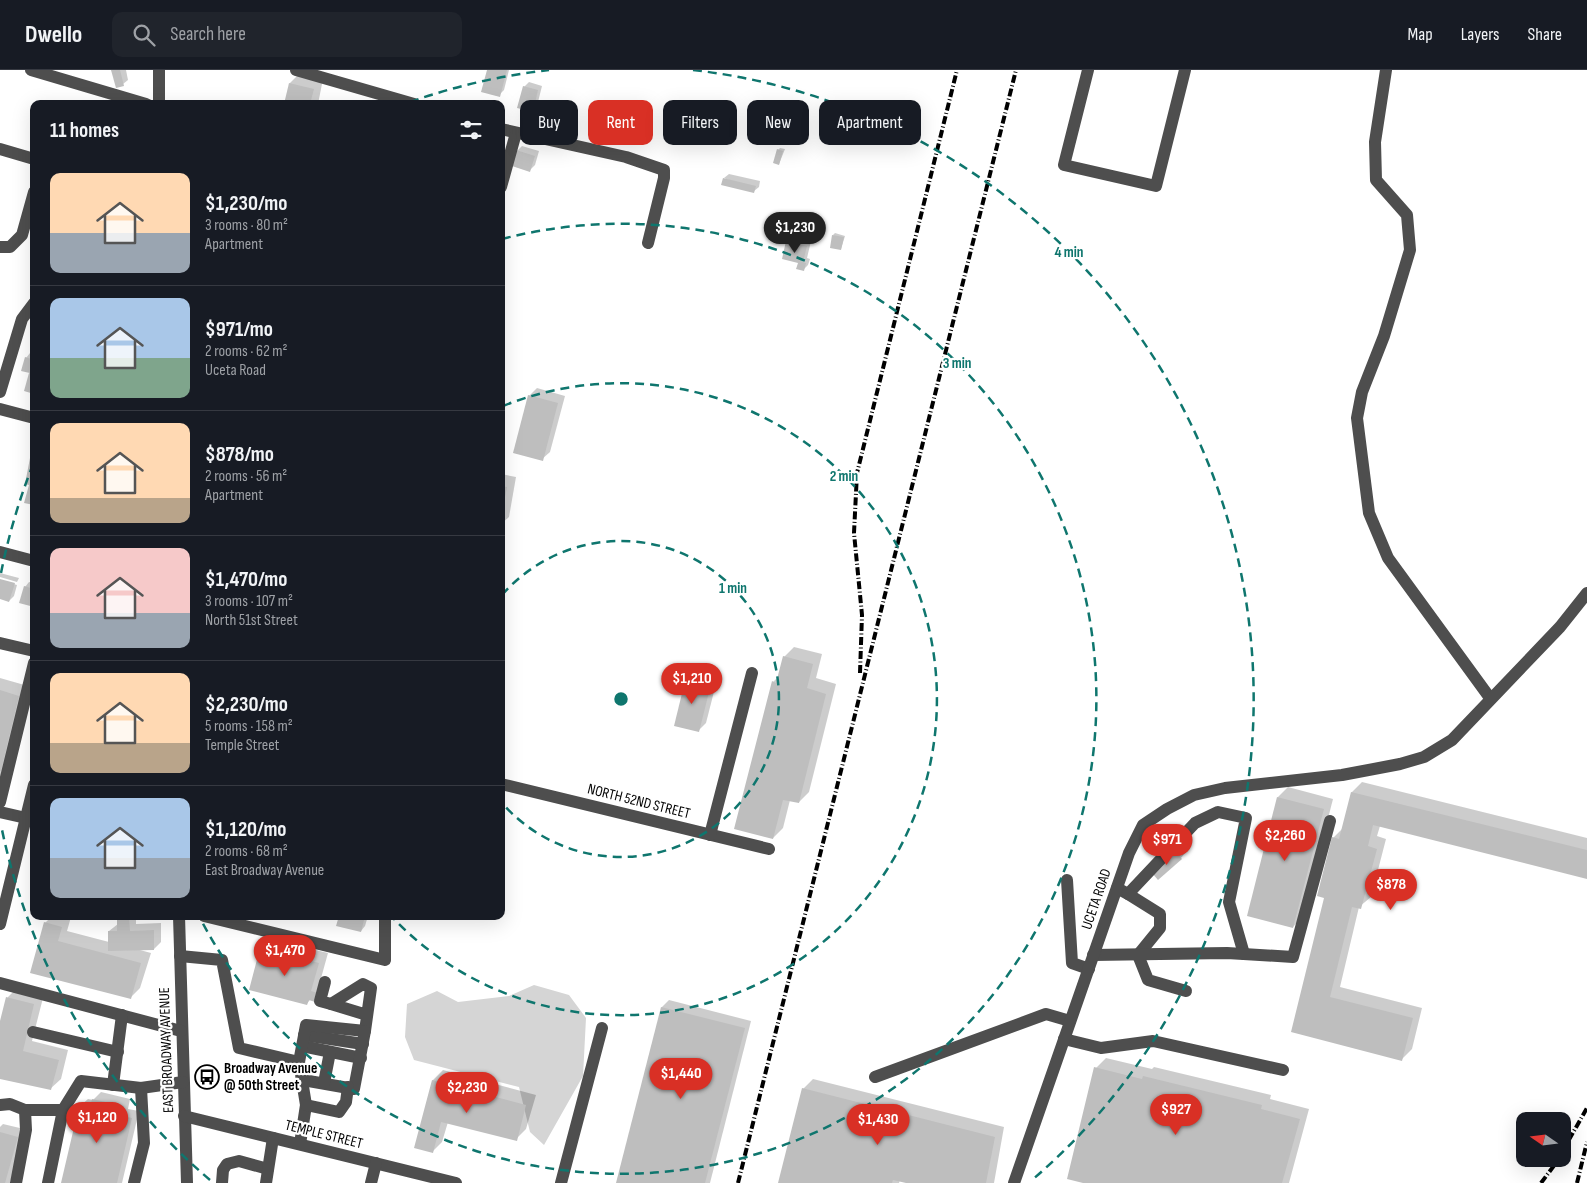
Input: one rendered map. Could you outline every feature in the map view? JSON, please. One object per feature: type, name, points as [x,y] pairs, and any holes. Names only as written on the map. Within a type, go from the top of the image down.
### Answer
[{"type":"street","points":[[31,70],[132,100]]},
{"type":"street","points":[[159,70],[159,100]]},
{"type":"street","points":[[296,70],[400,100]]},
{"type":"street","points":[[1088,70],[1064,165],[1156,186],[1184,70]]},
{"type":"street","points":[[1386,70],[1375,142],[1376,180],[1407,215],[1410,250],[1384,336],[1362,392],[1357,418],[1369,513],[1388,558],[1490,698]]},
{"type":"street","points":[[505,129],[610,153],[664,170],[664,178],[648,243]]},
{"type":"street","points":[[505,173],[516,133]]},
{"type":"street","points":[[0,149],[30,157]]},
{"type":"street","points":[[0,247],[10,247],[22,235],[30,206]]},
{"type":"street","points":[[0,392],[22,319],[30,308]]},
{"type":"street","points":[[0,409],[30,417]]},
{"type":"street","points":[[0,552],[30,560]]},
{"type":"street","name":"UCETA ROAD","points":[[1014,1183],[1094,955],[1123,891],[1129,853],[1143,825],[1167,809],[1194,795],[1225,788],[1342,775],[1400,764],[1424,757],[1452,740],[1490,698],[1560,628],[1587,594]]},
{"type":"street","points":[[0,643],[30,650]]},
{"type":"street","points":[[710,835],[752,673]]},
{"type":"street","points":[[0,802],[30,680]]},
{"type":"street","name":"NORTH 52ND STREET","points":[[505,785],[769,849]]},
{"type":"street","points":[[0,924],[30,802]]},
{"type":"street","points":[[0,812],[26,818]]},
{"type":"street","points":[[1138,955],[1160,928],[1160,914],[1123,891],[1195,822],[1218,812],[1246,818],[1228,902],[1244,954]]},
{"type":"street","points":[[1094,955],[1244,954],[1293,957],[1330,821]]},
{"type":"street","points":[[1067,880],[1072,963],[1089,969]]},
{"type":"street","name":"EAST BROADWAY AVENUE","points":[[179,920],[187,1183]]},
{"type":"street","points":[[220,920],[385,960],[385,920]]},
{"type":"street","points":[[1138,955],[1148,980],[1186,991]]},
{"type":"street","points":[[180,956],[222,960],[239,1048],[299,1062]]},
{"type":"street","points":[[0,982],[181,1031]]},
{"type":"street","points":[[325,982],[320,1001],[368,1015]]},
{"type":"street","points":[[303,1080],[354,1088],[368,1015],[371,988],[363,984],[331,1004]]},
{"type":"street","points":[[876,1077],[1046,1014],[1070,1021]]},
{"type":"street","points":[[114,1085],[122,1015]]},
{"type":"street","points":[[300,1144],[306,1105],[299,1062],[306,1025],[365,1031]]},
{"type":"street","points":[[561,1183],[602,1028]]},
{"type":"street","points":[[33,1032],[118,1052]]},
{"type":"street","points":[[1064,1039],[1101,1048],[1153,1041],[1283,1070]]},
{"type":"street","points":[[303,1040],[363,1044]]},
{"type":"street","points":[[303,1040],[330,1052],[360,1058]]},
{"type":"street","points":[[324,1083],[330,1052]]},
{"type":"street","points":[[48,1183],[63,1110],[81,1081],[141,1088],[183,1082]]},
{"type":"street","points":[[134,1183],[144,1143],[141,1088]]},
{"type":"street","points":[[306,1105],[339,1112],[346,1102],[348,1088]]},
{"type":"street","points":[[0,1105],[10,1104],[25,1110],[63,1110]]},
{"type":"street","points":[[16,1183],[26,1130],[25,1110]]},
{"type":"street","name":"TEMPLE STREET","points":[[184,1116],[456,1183]]},
{"type":"street","points":[[266,1183],[273,1138]]},
{"type":"street","points":[[222,1183],[223,1170],[227,1164],[238,1161],[268,1170]]},
{"type":"street","points":[[371,1183],[376,1163]]},
{"type":"shaded area","points":[[534,985],[569,995],[586,1018],[583,1076],[544,1145],[530,1132],[519,1087],[414,1060],[405,1037],[407,1004],[437,991],[458,1002],[509,996]]},
{"type":"building","points":[[111,70],[120,70],[124,86],[116,88]]},
{"type":"building","points":[[487,70],[507,70],[500,97],[481,92]]},
{"type":"building","points":[[289,83],[314,89],[311,100],[285,100]]},
{"type":"building","points":[[523,86],[538,90],[536,100],[520,100],[520,109],[517,108]]},
{"type":"building","points":[[777,149],[783,151],[779,165],[773,163]]},
{"type":"building","points":[[516,150],[535,156],[530,172],[512,166]]},
{"type":"building","points":[[723,178],[756,186],[754,193],[721,185]]},
{"type":"building","points":[[832,235],[844,237],[841,250],[830,248]]},
{"type":"building","points":[[786,241],[807,246],[803,262],[806,263],[804,271],[796,269],[798,263],[782,259]]},
{"type":"building","points":[[25,357],[30,359],[30,373],[21,371]]},
{"type":"building","points":[[29,373],[30,393],[24,391]]},
{"type":"building","points":[[528,395],[558,403],[543,461],[513,453]]},
{"type":"building","points":[[30,458],[30,504],[24,503],[29,485],[25,484]]},
{"type":"building","points":[[0,579],[15,583],[9,602],[0,599]]},
{"type":"building","points":[[24,586],[30,588],[30,606],[19,603]]},
{"type":"building","points":[[783,656],[813,664],[807,688],[826,694],[799,803],[783,800],[773,839],[734,829],[772,681],[776,683]]},
{"type":"building","points":[[686,677],[711,684],[699,732],[674,726]]},
{"type":"building","points":[[0,690],[19,696],[1,771],[0,771]]},
{"type":"building","points":[[1351,792],[1587,850],[1587,879],[1373,825],[1368,846],[1377,849],[1361,909],[1352,907],[1330,997],[1413,1018],[1402,1061],[1291,1032],[1324,898],[1317,896],[1332,837],[1339,839]]},
{"type":"building","points":[[1277,797],[1324,809],[1293,928],[1247,916]]},
{"type":"building","points":[[1176,852],[1182,859],[1158,880],[1152,873]]},
{"type":"building","points":[[117,920],[129,920],[130,931],[154,930],[154,950],[108,951],[108,931],[117,931]]},
{"type":"building","points":[[338,920],[364,920],[361,932],[336,926]]},
{"type":"building","points":[[44,922],[62,927],[58,941],[141,963],[131,999],[30,973]]},
{"type":"building","points":[[260,948],[319,963],[311,991],[318,993],[315,1002],[309,1000],[307,1005],[249,990]]},
{"type":"building","points":[[6,997],[34,1004],[23,1051],[59,1060],[51,1090],[0,1079],[0,1021]]},
{"type":"building","points":[[661,1007],[745,1028],[705,1183],[616,1183]]},
{"type":"building","points":[[1094,1067],[1142,1079],[1143,1076],[1262,1105],[1261,1109],[1300,1119],[1282,1183],[1083,1183],[1067,1179]]},
{"type":"building","points":[[432,1080],[526,1105],[517,1141],[441,1122],[433,1153],[414,1148]]},
{"type":"building","points":[[802,1088],[995,1137],[986,1183],[906,1183],[893,1180],[892,1183],[778,1183]]},
{"type":"building","points":[[92,1099],[124,1106],[121,1116],[132,1118],[117,1183],[61,1183],[79,1106],[90,1108]]},
{"type":"building","points":[[0,1132],[18,1137],[5,1183],[0,1183]]},
{"type":"railway","points":[[860,673],[862,615],[854,533],[857,473],[957,70]]},
{"type":"railway","points":[[738,1183],[1016,70]]},
{"type":"railway","points":[[1571,1136],[1587,1108]]},
{"type":"railway","points":[[1577,1183],[1587,1142]]},
{"type":"railway","points":[[1541,1183],[1552,1168]]},
{"type":"place","name":"Broadway Avenue @ 50th Street","points":[[207,1077]]}]
